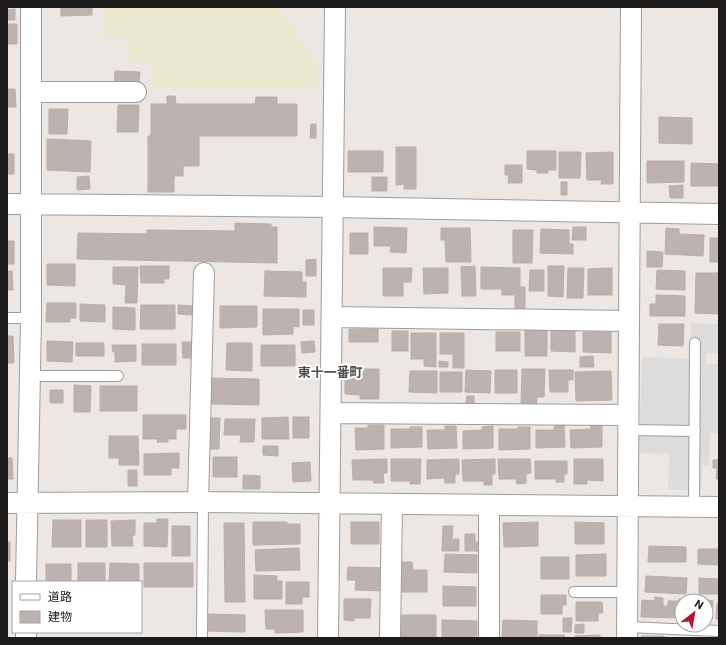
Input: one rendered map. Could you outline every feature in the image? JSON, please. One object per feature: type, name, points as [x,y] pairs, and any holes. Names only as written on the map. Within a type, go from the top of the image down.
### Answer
[{"type":"street","points":[[26,581],[31,318],[31,7]]},
{"type":"street","points":[[328,638],[336,7]]},
{"type":"street","points":[[627,633],[631,7]]},
{"type":"street","points":[[31,92],[136,92]]},
{"type":"street","points":[[7,204],[333,207],[630,214],[719,214]]},
{"type":"street","points":[[200,502],[204,273]]},
{"type":"street","points":[[332,317],[628,321]]},
{"type":"street","points":[[331,413],[628,423]]},
{"type":"street","points":[[7,503],[200,502],[719,507]]},
{"type":"street","points":[[390,638],[392,504]]},
{"type":"street","points":[[489,505],[489,638]]},
{"type":"lane","points":[[7,318],[31,318]]},
{"type":"lane","points":[[694,507],[695,343]]},
{"type":"lane","points":[[29,376],[118,376]]},
{"type":"lane","points":[[628,423],[695,432]]},
{"type":"lane","points":[[200,502],[202,638]]},
{"type":"lane","points":[[574,592],[628,592]]},
{"type":"lane","points":[[627,633],[719,631]]},
{"type":"shaded area","points":[[104,7],[279,7],[318,66],[317,90],[154,88],[150,65],[128,60],[128,37],[105,36]]},
{"type":"shaded area","points":[[691,323],[719,324],[719,353],[706,353],[706,364],[719,364],[719,433],[710,433],[709,465],[702,465],[701,491],[668,489],[670,454],[639,453],[642,357],[690,359]]},
{"type":"building","points":[[61,7],[92,7],[92,15],[61,16]]},
{"type":"building","points":[[15,9],[15,20],[7,20],[7,10]]},
{"type":"building","points":[[7,24],[17,24],[17,44],[7,44]]},
{"type":"building","points":[[115,71],[140,72],[139,85],[114,85]]},
{"type":"building","points":[[7,89],[15,89],[16,107],[7,107]]},
{"type":"building","points":[[167,96],[175,96],[176,104],[255,104],[256,97],[277,97],[277,104],[297,104],[297,136],[199,136],[199,166],[183,166],[183,176],[174,176],[174,192],[148,192],[148,136],[151,136],[151,104],[167,104]]},
{"type":"building","points":[[118,105],[139,105],[138,132],[117,132]]},
{"type":"building","points":[[49,109],[68,109],[67,134],[49,134]]},
{"type":"building","points":[[659,117],[692,118],[692,144],[659,143]]},
{"type":"building","points":[[311,124],[316,124],[316,138],[310,138]]},
{"type":"building","points":[[47,139],[91,141],[90,172],[47,170]]},
{"type":"building","points":[[396,147],[416,147],[416,189],[404,189],[404,184],[396,185]]},
{"type":"building","points":[[348,151],[383,151],[383,172],[348,172]]},
{"type":"building","points":[[527,151],[556,151],[556,170],[548,170],[548,173],[537,173],[537,170],[527,169]]},
{"type":"building","points":[[559,152],[581,152],[580,178],[559,178]]},
{"type":"building","points":[[613,152],[613,184],[601,184],[602,180],[587,180],[586,153]]},
{"type":"building","points":[[7,154],[14,154],[14,174],[7,174]]},
{"type":"building","points":[[647,161],[684,161],[684,182],[647,183]]},
{"type":"building","points":[[691,163],[719,164],[719,186],[691,186]]},
{"type":"building","points":[[505,165],[522,165],[522,183],[508,183],[509,175],[505,175]]},
{"type":"building","points":[[89,176],[90,189],[77,190],[77,177]]},
{"type":"building","points":[[372,177],[387,177],[387,191],[372,191]]},
{"type":"building","points":[[561,182],[567,182],[567,195],[561,195]]},
{"type":"building","points":[[683,185],[683,198],[670,198],[669,186]]},
{"type":"building","points":[[235,223],[271,224],[271,227],[277,227],[277,263],[77,259],[78,233],[147,234],[147,230],[235,231]]},
{"type":"building","points":[[374,227],[407,228],[406,253],[390,252],[391,246],[374,246]]},
{"type":"building","points":[[573,227],[586,227],[586,240],[572,240]]},
{"type":"building","points":[[441,228],[470,228],[471,262],[446,262],[445,240],[441,240]]},
{"type":"building","points":[[666,228],[679,229],[679,234],[704,235],[703,256],[665,254]]},
{"type":"building","points":[[541,229],[569,230],[569,244],[573,244],[573,254],[540,253]]},
{"type":"building","points":[[513,230],[533,230],[532,263],[513,263]]},
{"type":"building","points":[[350,233],[368,233],[368,254],[350,254]]},
{"type":"building","points":[[710,238],[719,238],[719,262],[710,262]]},
{"type":"building","points":[[7,241],[14,241],[14,264],[7,264]]},
{"type":"building","points":[[647,251],[663,252],[662,267],[647,267]]},
{"type":"building","points":[[316,259],[316,276],[306,276],[306,260]]},
{"type":"building","points":[[47,264],[75,264],[75,286],[47,285]]},
{"type":"building","points":[[140,266],[169,266],[169,279],[164,279],[164,283],[141,283]]},
{"type":"building","points":[[475,266],[476,296],[462,296],[461,267]]},
{"type":"building","points":[[548,266],[564,266],[563,297],[548,296]]},
{"type":"building","points":[[113,267],[138,267],[137,303],[125,303],[126,285],[113,284]]},
{"type":"building","points":[[481,267],[520,268],[520,287],[525,287],[525,309],[515,309],[515,295],[502,295],[502,289],[481,289]]},
{"type":"building","points":[[383,268],[412,268],[411,282],[403,282],[403,296],[383,296]]},
{"type":"building","points":[[423,268],[448,268],[448,293],[424,294]]},
{"type":"building","points":[[568,268],[584,268],[583,298],[567,298]]},
{"type":"building","points":[[612,268],[612,295],[588,295],[588,269]]},
{"type":"building","points":[[530,270],[544,270],[544,291],[529,291]]},
{"type":"building","points":[[657,270],[685,271],[685,290],[656,289]]},
{"type":"building","points":[[7,271],[12,271],[13,290],[7,290]]},
{"type":"building","points":[[265,271],[302,272],[302,282],[306,282],[306,297],[264,296]]},
{"type":"building","points":[[696,273],[719,273],[719,314],[695,313]]},
{"type":"building","points":[[656,295],[685,296],[685,316],[650,316],[650,304],[656,304]]},
{"type":"building","points":[[47,303],[76,303],[76,318],[70,318],[70,322],[46,322]]},
{"type":"building","points":[[80,304],[105,305],[105,322],[80,321]]},
{"type":"building","points":[[141,305],[175,305],[175,329],[140,329]]},
{"type":"building","points":[[178,305],[193,306],[193,315],[178,314]]},
{"type":"building","points":[[220,306],[257,306],[257,327],[220,328]]},
{"type":"building","points":[[113,307],[135,308],[135,330],[113,329]]},
{"type":"building","points":[[263,309],[299,309],[299,327],[293,326],[293,334],[263,335]]},
{"type":"building","points":[[303,310],[314,310],[314,325],[303,325]]},
{"type":"building","points":[[659,324],[684,324],[683,346],[658,345]]},
{"type":"building","points":[[349,329],[378,329],[378,342],[349,342]]},
{"type":"building","points":[[525,330],[547,330],[547,356],[525,356]]},
{"type":"building","points":[[392,331],[408,331],[408,351],[392,351]]},
{"type":"building","points":[[551,331],[575,331],[575,352],[551,351]]},
{"type":"building","points":[[496,332],[520,332],[520,351],[496,351]]},
{"type":"building","points":[[583,332],[611,332],[611,353],[583,352]]},
{"type":"building","points":[[411,333],[436,333],[436,367],[424,366],[424,359],[411,359]]},
{"type":"building","points":[[440,333],[464,333],[464,368],[453,368],[453,354],[440,354]]},
{"type":"building","points":[[7,336],[13,336],[14,363],[7,363]]},
{"type":"building","points":[[47,341],[73,342],[72,362],[47,361]]},
{"type":"building","points":[[314,341],[315,352],[302,353],[301,342]]},
{"type":"building","points":[[182,342],[192,342],[193,358],[183,358]]},
{"type":"building","points":[[76,343],[104,343],[104,356],[76,356]]},
{"type":"building","points":[[227,343],[252,343],[252,371],[226,370]]},
{"type":"building","points":[[142,344],[176,344],[176,365],[142,365]]},
{"type":"building","points":[[112,345],[136,345],[136,361],[115,362],[115,352],[113,352]]},
{"type":"building","points":[[261,345],[295,345],[295,366],[261,366]]},
{"type":"building","points":[[593,356],[594,367],[580,367],[580,357]]},
{"type":"building","points":[[439,361],[448,362],[448,367],[439,367]]},
{"type":"building","points":[[345,369],[379,369],[379,399],[360,399],[360,395],[345,394]]},
{"type":"building","points":[[522,369],[545,369],[544,397],[537,397],[536,407],[521,407]]},
{"type":"building","points":[[466,370],[491,371],[490,393],[465,392]]},
{"type":"building","points":[[495,370],[517,370],[517,393],[495,393]]},
{"type":"building","points":[[549,370],[573,370],[573,380],[568,380],[568,392],[550,392]]},
{"type":"building","points":[[410,371],[437,371],[437,393],[409,392]]},
{"type":"building","points":[[611,371],[612,400],[576,401],[575,372]]},
{"type":"building","points":[[440,372],[462,372],[462,392],[440,392]]},
{"type":"building","points":[[212,378],[259,379],[259,405],[212,404]]},
{"type":"building","points":[[74,385],[91,386],[90,412],[74,412]]},
{"type":"building","points":[[100,386],[137,386],[137,411],[100,411]]},
{"type":"building","points":[[50,390],[63,390],[63,403],[50,403]]},
{"type":"building","points":[[467,396],[474,396],[474,403],[466,403]]},
{"type":"building","points":[[143,415],[186,415],[186,429],[176,429],[176,439],[168,439],[168,442],[157,442],[158,439],[143,439]]},
{"type":"building","points":[[288,417],[289,439],[262,439],[262,418]]},
{"type":"building","points":[[293,417],[309,417],[309,438],[293,438]]},
{"type":"building","points":[[210,418],[220,418],[219,449],[209,449]]},
{"type":"building","points":[[225,419],[255,419],[254,442],[240,442],[241,435],[224,435]]},
{"type":"building","points":[[368,425],[384,425],[384,449],[356,450],[355,428],[368,428]]},
{"type":"building","points":[[564,425],[565,447],[536,448],[536,430],[554,430],[554,426]]},
{"type":"building","points":[[590,425],[602,425],[602,447],[571,448],[570,430],[591,429]]},
{"type":"building","points":[[445,426],[456,426],[457,448],[428,449],[427,430],[445,430]]},
{"type":"building","points":[[493,426],[493,448],[463,449],[463,431],[482,430],[482,427]]},
{"type":"building","points":[[410,427],[422,427],[422,447],[391,448],[391,429],[410,429]]},
{"type":"building","points":[[518,427],[530,427],[530,449],[499,450],[499,429],[518,429]]},
{"type":"building","points":[[109,436],[138,436],[139,465],[119,465],[119,458],[109,458]]},
{"type":"building","points":[[263,446],[278,446],[278,456],[263,455]]},
{"type":"building","points":[[179,453],[179,468],[171,468],[171,475],[144,475],[144,454]]},
{"type":"building","points":[[213,457],[237,457],[237,477],[213,477]]},
{"type":"building","points":[[7,458],[12,458],[13,479],[7,479]]},
{"type":"building","points":[[387,459],[387,473],[383,473],[384,483],[374,483],[373,480],[353,480],[352,460]]},
{"type":"building","points":[[391,459],[421,459],[420,484],[410,484],[410,481],[391,481]]},
{"type":"building","points":[[459,459],[459,474],[455,474],[455,483],[445,483],[444,478],[427,479],[427,460]]},
{"type":"building","points":[[495,459],[495,474],[492,474],[492,485],[484,485],[484,481],[463,481],[462,460]]},
{"type":"building","points":[[498,459],[530,459],[531,473],[526,474],[526,483],[517,484],[516,479],[499,479]]},
{"type":"building","points":[[574,459],[603,459],[603,481],[587,480],[587,484],[574,484]]},
{"type":"building","points":[[713,460],[719,460],[719,479],[716,479],[717,468],[713,468]]},
{"type":"building","points":[[535,461],[567,461],[567,474],[564,474],[564,482],[556,482],[556,479],[535,479]]},
{"type":"building","points":[[310,462],[311,481],[293,482],[292,463]]},
{"type":"building","points":[[128,470],[137,470],[137,486],[128,486]]},
{"type":"building","points":[[243,475],[260,476],[260,489],[243,489]]},
{"type":"building","points":[[157,519],[168,519],[167,547],[144,546],[144,523],[157,523]]},
{"type":"building","points":[[53,520],[81,520],[81,547],[52,547]]},
{"type":"building","points":[[86,520],[107,520],[107,547],[86,547]]},
{"type":"building","points":[[135,520],[135,535],[132,536],[133,546],[112,546],[111,521]]},
{"type":"building","points":[[253,522],[287,522],[287,524],[300,524],[300,544],[253,545]]},
{"type":"building","points":[[351,522],[379,522],[379,544],[351,544]]},
{"type":"building","points":[[538,522],[538,546],[504,547],[503,523]]},
{"type":"building","points":[[575,522],[604,523],[604,544],[575,544]]},
{"type":"building","points":[[224,523],[244,523],[245,602],[225,602]]},
{"type":"building","points":[[172,526],[190,526],[190,556],[172,556]]},
{"type":"building","points":[[443,526],[453,526],[452,539],[459,539],[459,551],[442,551]]},
{"type":"building","points":[[465,534],[475,534],[475,542],[480,542],[479,551],[465,551]]},
{"type":"building","points":[[7,542],[10,542],[10,561],[7,561]]},
{"type":"building","points":[[649,546],[686,547],[686,562],[648,562]]},
{"type":"building","points":[[299,548],[300,570],[256,571],[255,550]]},
{"type":"building","points":[[698,549],[719,549],[719,565],[698,564]]},
{"type":"building","points":[[445,554],[477,555],[477,573],[444,572]]},
{"type":"building","points":[[606,554],[606,576],[576,576],[576,555]]},
{"type":"building","points":[[541,557],[569,557],[569,579],[541,579]]},
{"type":"building","points":[[398,562],[412,562],[413,570],[427,570],[427,592],[399,592]]},
{"type":"building","points":[[78,563],[105,563],[105,581],[78,581]]},
{"type":"building","points":[[110,563],[139,564],[139,581],[109,581]]},
{"type":"building","points":[[144,563],[193,563],[193,587],[144,587]]},
{"type":"building","points":[[46,564],[71,564],[71,581],[46,580]]},
{"type":"building","points":[[348,567],[384,568],[384,591],[355,590],[356,580],[347,580]]},
{"type":"building","points":[[254,575],[277,576],[277,581],[282,581],[282,599],[254,599]]},
{"type":"building","points":[[646,576],[687,578],[686,593],[645,592]]},
{"type":"building","points":[[699,578],[719,579],[719,594],[699,593]]},
{"type":"building","points":[[286,582],[309,582],[309,597],[302,597],[302,604],[286,604]]},
{"type":"building","points":[[443,586],[476,587],[476,606],[443,606]]},
{"type":"building","points":[[541,595],[566,595],[566,605],[562,605],[562,614],[541,614]]},
{"type":"building","points":[[655,597],[663,598],[663,606],[668,606],[668,601],[674,601],[674,618],[641,617],[642,600],[655,601]]},
{"type":"building","points":[[344,599],[371,599],[370,618],[354,618],[354,621],[344,620]]},
{"type":"building","points":[[576,602],[602,602],[603,613],[598,613],[598,621],[576,621]]},
{"type":"building","points":[[717,603],[719,603],[719,619],[716,619]]},
{"type":"building","points":[[265,610],[303,610],[303,632],[275,633],[275,629],[266,629]]},
{"type":"building","points":[[205,614],[245,615],[245,632],[204,631]]},
{"type":"building","points":[[400,615],[436,615],[436,638],[399,638]]},
{"type":"building","points":[[563,618],[572,618],[571,632],[563,632]]},
{"type":"building","points":[[442,620],[477,621],[477,636],[442,638]]},
{"type":"building","points":[[503,620],[537,621],[537,638],[502,638]]},
{"type":"building","points":[[584,624],[584,633],[575,633],[575,625]]},
{"type":"building","points":[[539,635],[564,635],[565,638],[539,638]]},
{"type":"building","points":[[600,635],[600,638],[575,638],[575,636]]},
{"type":"building","points":[[642,636],[664,636],[664,638],[642,638]]},
{"type":"district","name":"東十一番町","points":[[330,372]]}]
